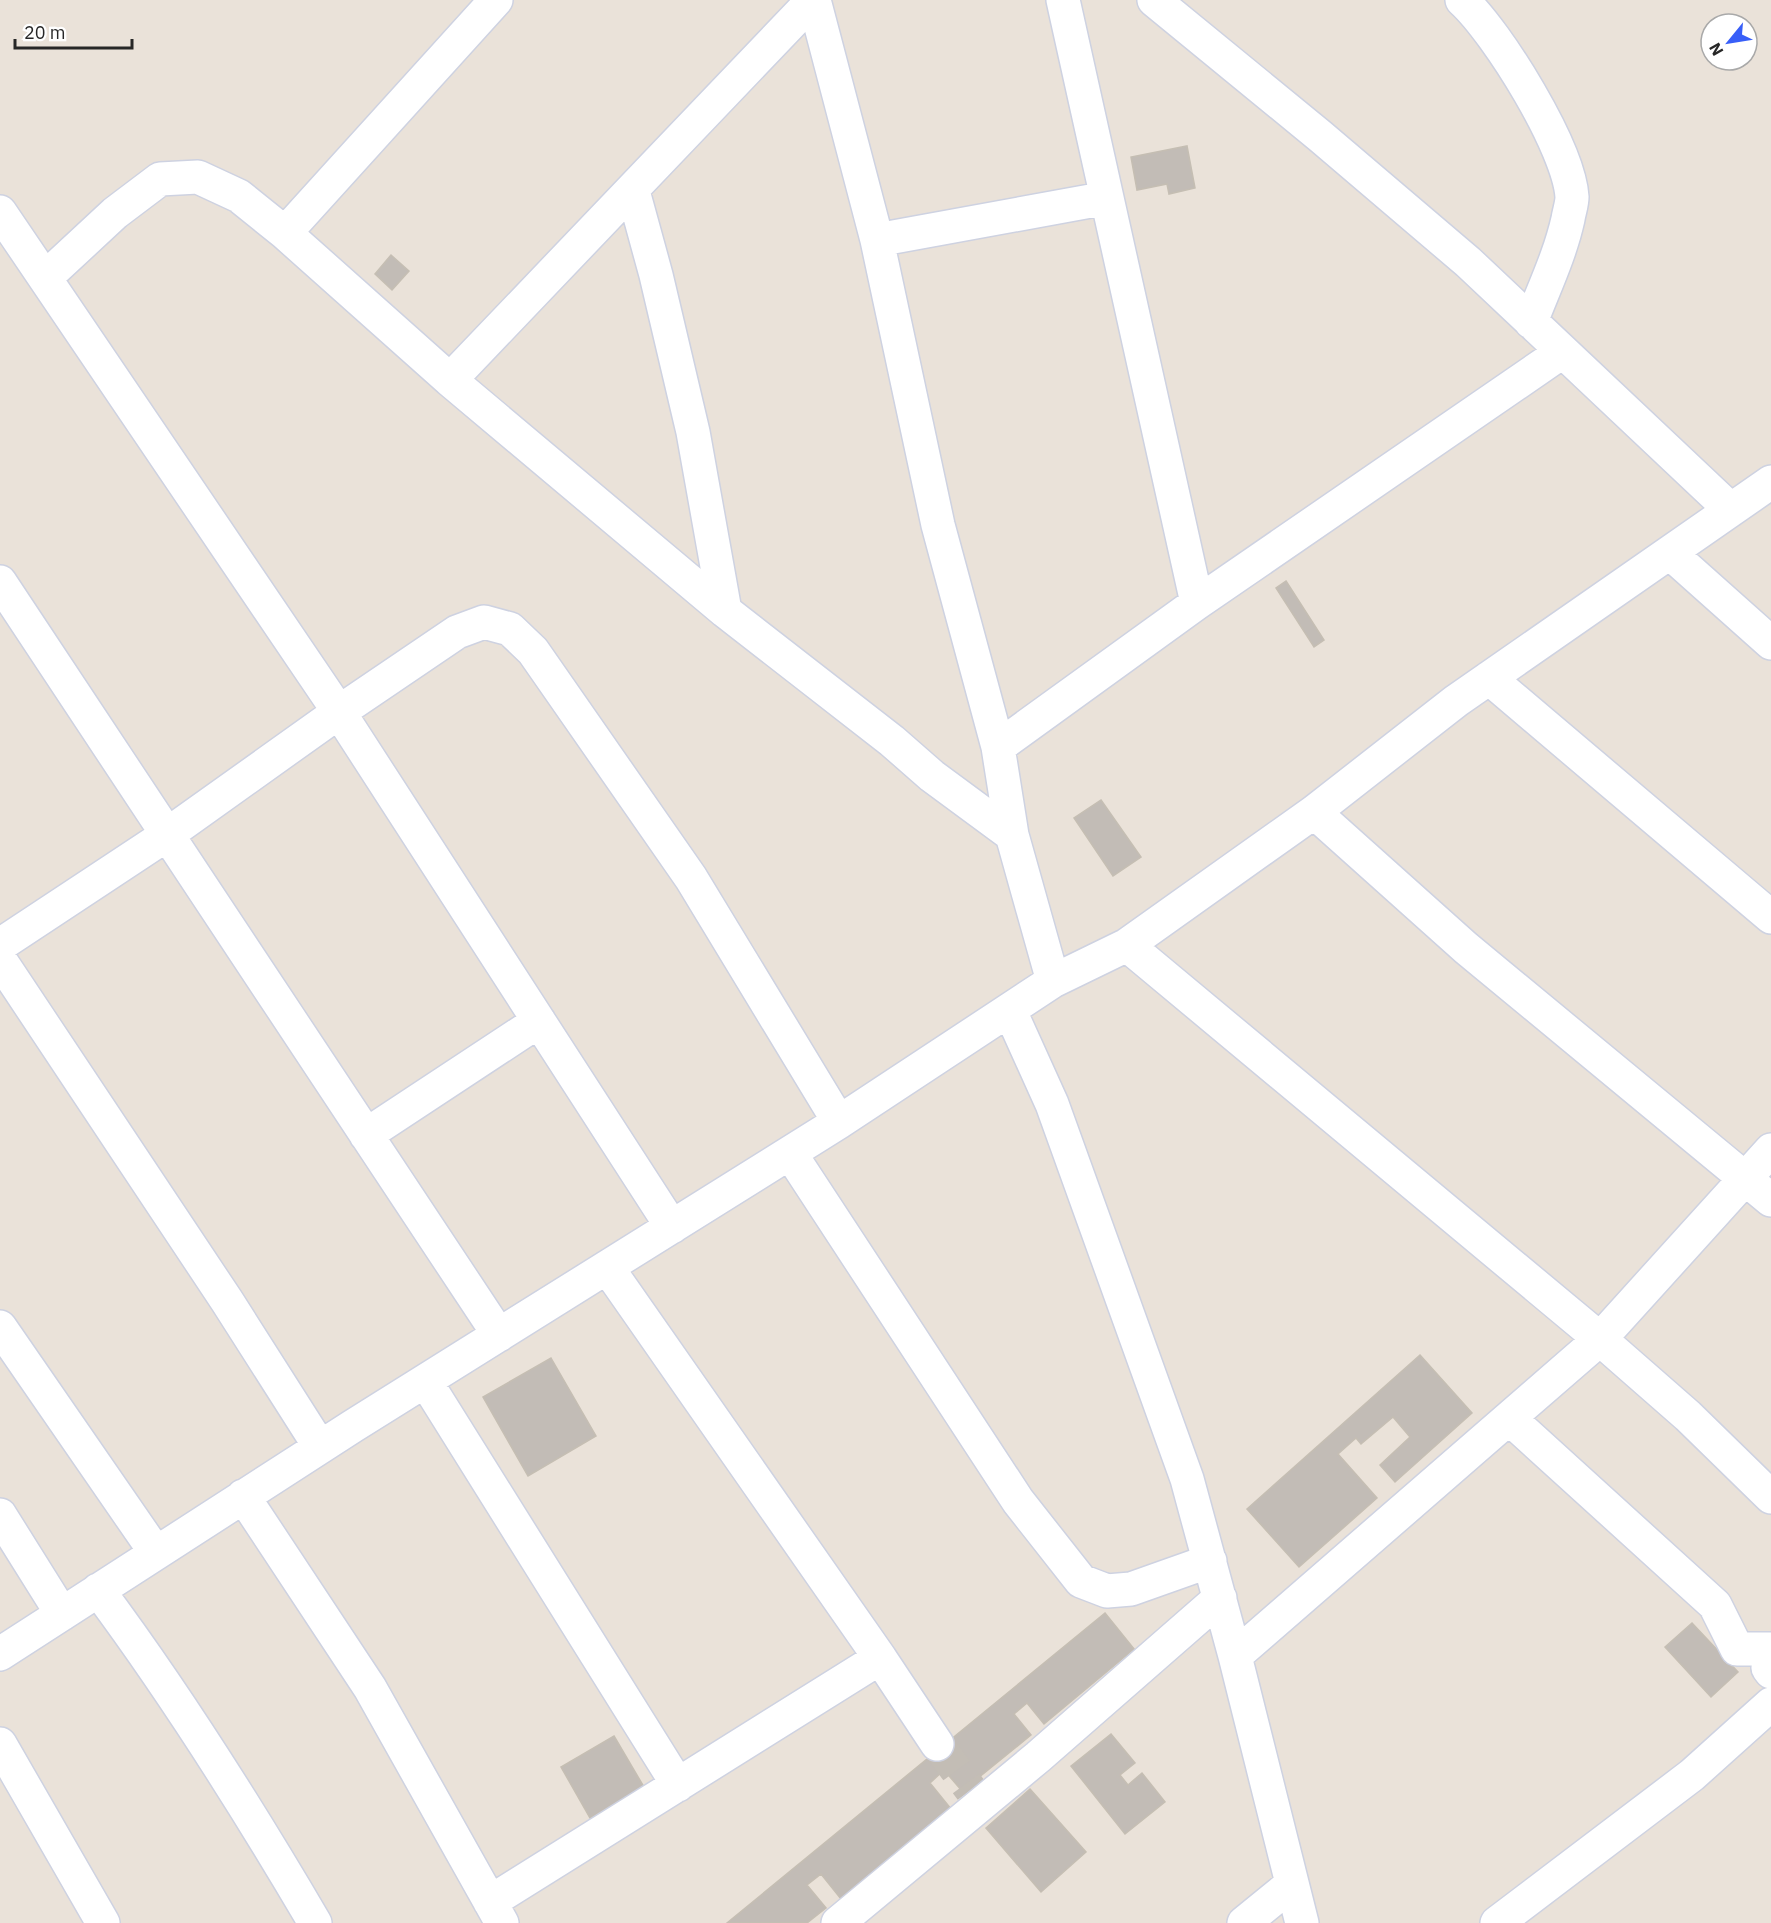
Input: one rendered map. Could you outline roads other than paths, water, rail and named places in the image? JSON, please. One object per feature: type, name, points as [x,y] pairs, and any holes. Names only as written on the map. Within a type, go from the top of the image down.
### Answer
[{"type":"street","points":[[285,234],[496,0]]},
{"type":"street","points":[[450,380],[813,0]]},
{"type":"street","points":[[813,0],[877,240],[938,525],[998,747],[1012,835],[1053,981]]},
{"type":"street","points":[[1063,0],[1197,603]]},
{"type":"street","points":[[1154,0],[1320,136],[1468,262],[1731,510]]},
{"type":"street","points":[[1462,0],[1475,12],[1510,63],[1539,110],[1566,166],[1572,198],[1563,240],[1531,322]]},
{"type":"street","points":[[45,278],[115,213],[160,179],[198,177],[239,196],[450,380],[725,611],[892,741],[932,777],[1012,835]]},
{"type":"street","points":[[633,190],[656,275],[693,432],[725,611]]},
{"type":"street","points":[[877,240],[1107,198]]},
{"type":"street","points":[[0,212],[339,712],[672,1227]]},
{"type":"street","points":[[998,747],[1197,603],[1562,352]]},
{"type":"street","points":[[0,1654],[320,1447],[839,1122],[1053,981],[1127,945],[1314,812],[1489,678],[1771,483]]},
{"type":"street","points":[[1670,553],[1771,643]]},
{"type":"street","points":[[0,582],[499,1335]]},
{"type":"street","points":[[0,945],[168,834],[339,712],[457,632],[484,622],[510,629],[532,651],[691,878],[839,1122]]},
{"type":"street","points":[[1489,678],[1771,916]]},
{"type":"street","points":[[1314,812],[1466,948],[1771,1200]]},
{"type":"street","points":[[1127,945],[1600,1339],[1688,1416],[1771,1497]]},
{"type":"street","points":[[0,960],[227,1301],[320,1447]]},
{"type":"street","points":[[1010,1011],[1056,1116],[1187,1479],[1220,1598],[1302,1923]]},
{"type":"street","points":[[366,1134],[539,1021]]},
{"type":"street","points":[[1235,1656],[1600,1339],[1771,1150]]},
{"type":"street","points":[[790,1153],[1018,1501],[1081,1581],[1107,1591],[1131,1589],[1210,1561]]},
{"type":"street","points":[[607,1268],[880,1658],[937,1744]]},
{"type":"street","points":[[0,1327],[156,1553]]},
{"type":"street","points":[[426,1382],[678,1785]]},
{"type":"street","points":[[1509,1418],[1714,1605],[1737,1649],[1771,1649],[1768,1668],[1771,1672]]},
{"type":"street","points":[[243,1496],[370,1688],[496,1912],[678,1785],[880,1658]]},
{"type":"street","points":[[0,1515],[62,1614]]},
{"type":"street","points":[[98,1590],[139,1645],[254,1821],[315,1923]]},
{"type":"street","points":[[838,1923],[976,1797],[1220,1598]]},
{"type":"street","points":[[1497,1923],[1692,1775],[1771,1704]]},
{"type":"street","points":[[0,1744],[103,1923]]},
{"type":"street","points":[[1244,1923],[1292,1884]]},
{"type":"tunnel","points":[[937,1744],[971,1790]]}]
